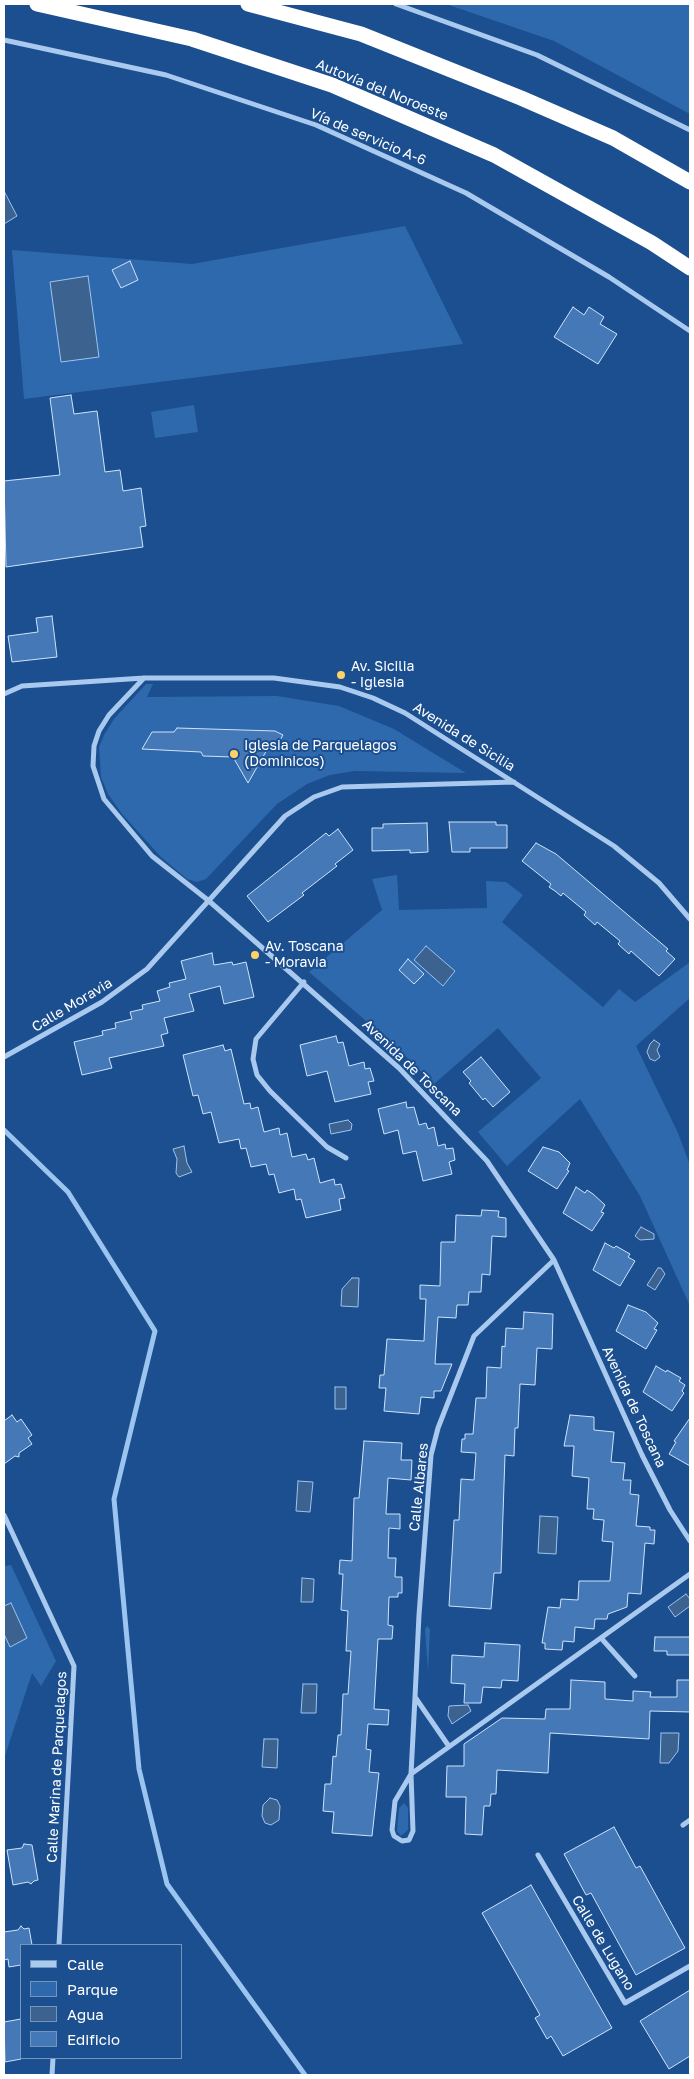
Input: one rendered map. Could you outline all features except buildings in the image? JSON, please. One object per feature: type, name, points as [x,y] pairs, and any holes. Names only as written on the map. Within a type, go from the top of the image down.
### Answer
[{"type":"highway","name":"Autovía del Noroeste","points":[[37,4],[192,39],[332,85],[494,155],[652,243],[690,268]]},
{"type":"highway","points":[[248,4],[361,34],[512,94],[613,138],[690,182]]},
{"type":"street","points":[[396,4],[537,55],[690,130]]},
{"type":"street","name":"Vía de servicio A-6","points":[[4,40],[166,75],[316,125],[466,192],[609,277],[690,331]]},
{"type":"street","name":"Avenida de Sicilia","points":[[4,694],[22,686],[144,678],[274,678],[340,687],[373,698],[405,713],[614,846],[659,883],[690,920]]},
{"type":"street","name":"Avenida de Toscana","points":[[144,678],[109,715],[100,731],[93,756],[96,780],[104,799],[152,856],[209,901],[304,982],[399,1068],[487,1161],[554,1260],[642,1454],[670,1510],[690,1541]]},
{"type":"street","name":"Calle Moravia","points":[[4,1058],[102,1002],[147,969],[285,816],[314,797],[342,787],[515,782]]},
{"type":"street","points":[[304,982],[256,1039],[253,1059],[258,1075],[270,1092],[327,1147],[346,1158]]},
{"type":"street","name":"Calle Albares","points":[[554,1260],[474,1336],[438,1428],[431,1455],[418,1615],[411,1774],[413,1831],[408,1840],[396,1839],[392,1833],[395,1801],[411,1774],[448,1745],[690,1574]]},
{"type":"street","name":"Calle Marina de Parquelagos","points":[[4,1515],[74,1666],[59,1944]]},
{"type":"street","points":[[601,1638],[635,1676]]},
{"type":"street","points":[[415,1697],[448,1745]]},
{"type":"street","points":[[683,1825],[690,1820]]},
{"type":"street","name":"Calle de Lugano","points":[[538,1855],[625,2003],[690,1966]]},
{"type":"street","points":[[52,2075],[53,2059]]},
{"type":"green space","points":[[446,4],[690,4],[690,114],[554,41]]},
{"type":"green space","points":[[405,226],[463,344],[24,399],[12,250],[192,264]]},
{"type":"green space","points":[[194,405],[198,432],[155,438],[151,412]]},
{"type":"green space","points":[[146,684],[153,684],[147,697],[277,696],[339,706],[394,729],[466,773],[355,771],[330,775],[307,784],[277,804],[206,879],[197,882],[187,879],[161,857],[122,814],[108,794],[101,777],[99,747],[104,735],[114,719]]},
{"type":"green space","points":[[397,875],[399,910],[487,908],[486,881],[506,882],[523,895],[502,922],[603,1007],[619,989],[635,1002],[690,962],[690,998],[636,1046],[678,1133],[690,1165],[690,1306],[640,1196],[580,1099],[507,1166],[478,1132],[541,1078],[498,1028],[434,1084],[394,1045],[309,972],[382,910],[372,879]]},
{"type":"green space","points":[[11,1565],[56,1661],[41,1686],[32,1673],[4,1759],[4,1566]]},
{"type":"green space","points":[[427,1626],[430,1629],[428,1672],[425,1629]]},
{"type":"green space","points":[[404,1803],[408,1808],[408,1830],[401,1836],[397,1831],[399,1808]]},
{"type":"water","points":[[4,191],[17,216],[4,224]]},
{"type":"water","points":[[88,276],[99,357],[61,362],[50,282]]},
{"type":"water","points":[[426,946],[455,971],[443,986],[414,960]]},
{"type":"water","points":[[654,1040],[660,1044],[657,1050],[660,1057],[655,1061],[650,1059],[647,1052]]},
{"type":"water","points":[[348,1120],[352,1124],[351,1130],[331,1134],[329,1124]]},
{"type":"water","points":[[184,1146],[187,1163],[192,1172],[179,1177],[176,1173],[177,1159],[173,1149]]},
{"type":"water","points":[[641,1227],[654,1234],[654,1239],[640,1240],[635,1236]]},
{"type":"water","points":[[658,1268],[661,1268],[665,1274],[655,1290],[647,1285]]},
{"type":"water","points":[[352,1278],[359,1278],[358,1307],[341,1306],[342,1289]]},
{"type":"water","points":[[335,1387],[346,1387],[346,1409],[335,1409]]},
{"type":"water","points":[[298,1481],[313,1482],[310,1512],[296,1511]]},
{"type":"water","points":[[540,1516],[558,1517],[556,1554],[538,1553]]},
{"type":"water","points":[[302,1578],[314,1579],[313,1602],[301,1602]]},
{"type":"water","points":[[686,1594],[690,1599],[690,1606],[675,1617],[668,1607]]},
{"type":"water","points":[[11,1603],[27,1638],[10,1647],[4,1634],[4,1606]]},
{"type":"water","points":[[303,1684],[317,1684],[316,1713],[301,1713]]},
{"type":"water","points":[[468,1705],[471,1711],[452,1724],[448,1716],[449,1706]]},
{"type":"water","points":[[661,1733],[679,1733],[678,1751],[669,1763],[660,1763]]},
{"type":"water","points":[[264,1739],[278,1739],[277,1768],[262,1767]]},
{"type":"water","points":[[270,1798],[277,1800],[280,1806],[279,1820],[271,1825],[265,1823],[262,1816],[263,1805]]},
{"type":"waterway","points":[[4,1130],[68,1192],[155,1331],[114,1499],[139,1769],[167,1884],[305,2075]]},
{"type":"place","name":"Av. Sicilia - Iglesia","points":[[341,675]]},
{"type":"place","name":"Iglesia de Parquelagos (Dominicos)","points":[[234,754]]},
{"type":"place","name":"Av. Toscana - Moravia","points":[[255,955]]}]
